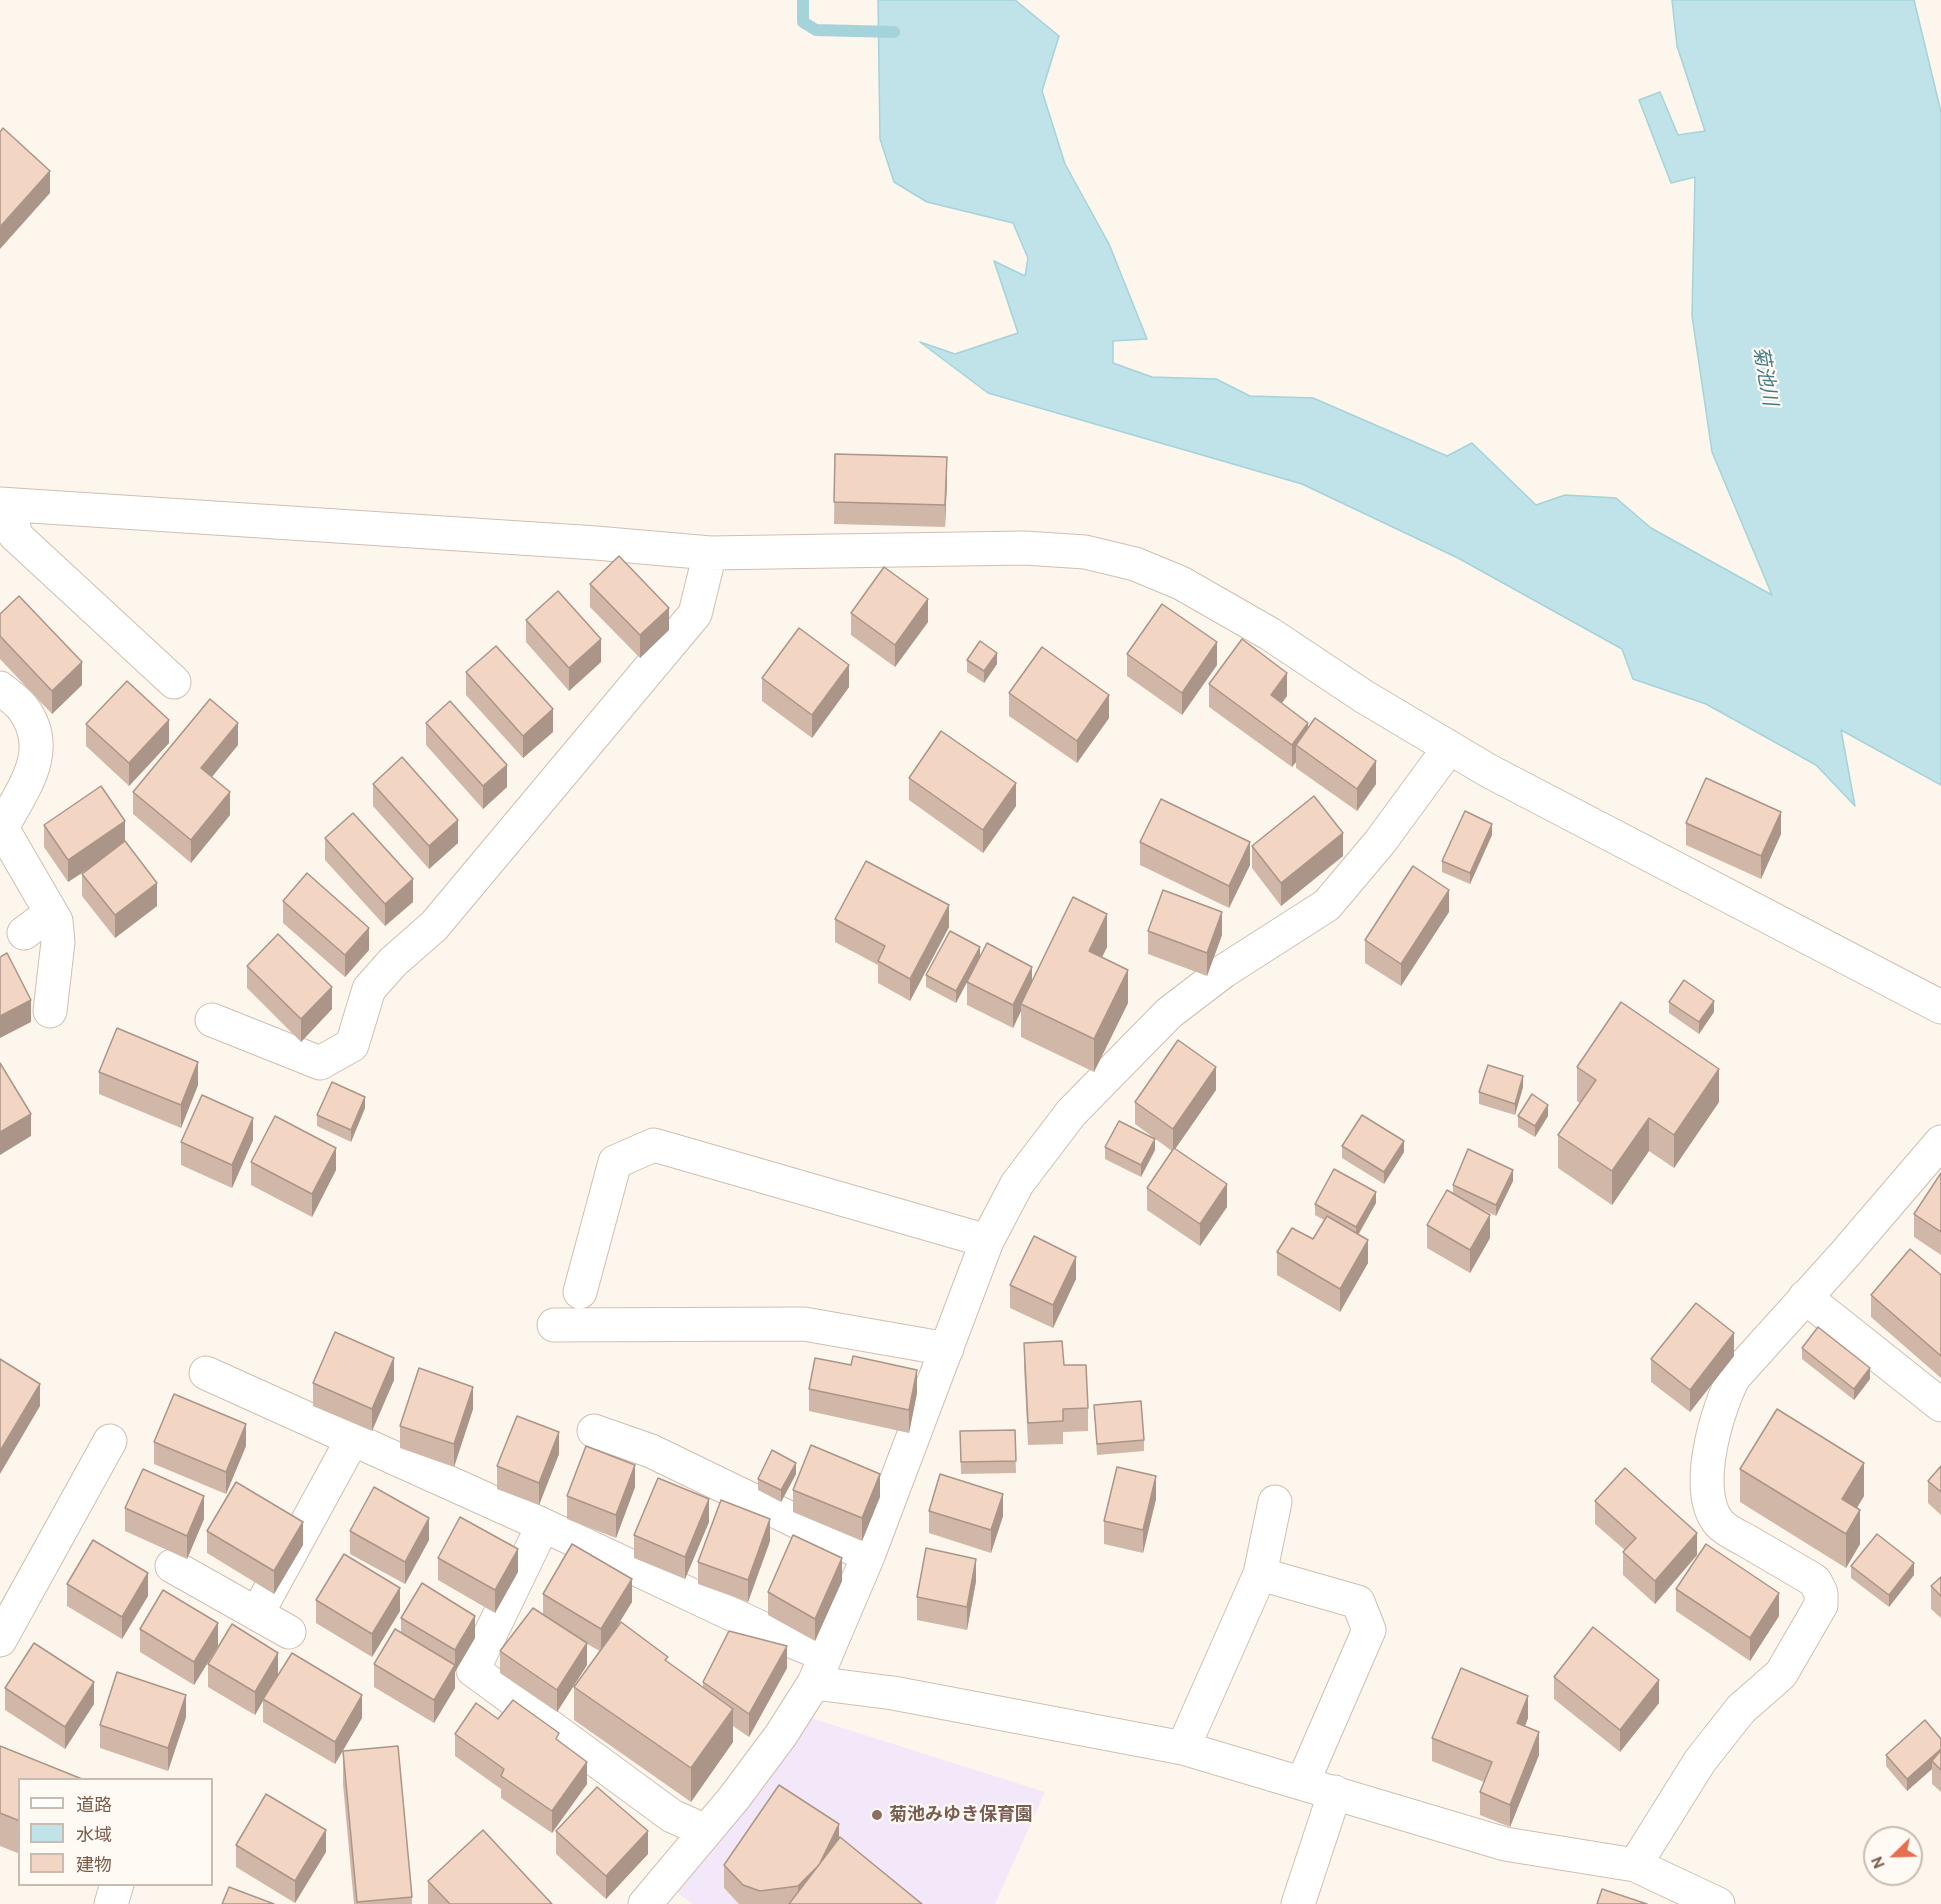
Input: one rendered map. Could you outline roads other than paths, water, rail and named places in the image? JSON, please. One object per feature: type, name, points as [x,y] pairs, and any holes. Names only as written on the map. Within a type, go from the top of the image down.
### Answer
[{"type":"street","points":[[174,682],[15,535],[6,504],[596,543],[710,553],[1024,548],[1085,552],[1135,564],[1181,583],[1270,634],[1449,748],[1941,1007]]},
{"type":"street","points":[[212,1020],[320,1063],[352,1045],[369,989],[393,962],[434,926],[695,614],[710,553]]},
{"type":"street","points":[[0,688],[22,707],[38,741],[33,768],[2,828],[56,921],[58,942],[50,1011]]},
{"type":"street","points":[[645,1904],[781,1735],[820,1669],[868,1556],[987,1241],[1017,1184],[1071,1113],[1169,1013],[1224,971],[1327,905],[1380,842],[1449,748]]},
{"type":"street","points":[[24,933],[51,912]]},
{"type":"street","points":[[1635,1865],[1700,1761],[1741,1709],[1781,1674],[1821,1605],[1821,1593],[1815,1581],[1719,1523],[1711,1505],[1707,1480],[1713,1428],[1721,1400],[1734,1377],[1941,1142]]},
{"type":"street","points":[[580,1292],[615,1162],[654,1145],[987,1241]]},
{"type":"street","points":[[1805,1297],[1941,1405]]},
{"type":"street","points":[[554,1325],[804,1324],[947,1349]]},
{"type":"street","points":[[206,1373],[543,1525],[776,1635],[820,1669],[904,1695],[1183,1748],[1505,1844],[1635,1865],[1706,1902]]},
{"type":"street","points":[[594,1431],[651,1451],[868,1556]]},
{"type":"street","points":[[256,1614],[352,1440]]},
{"type":"street","points":[[0,1640],[110,1441]]},
{"type":"street","points":[[1183,1748],[1260,1574],[1275,1502]]},
{"type":"street","points":[[543,1525],[473,1671],[672,1816],[706,1831]]},
{"type":"street","points":[[172,1566],[289,1632]]},
{"type":"street","points":[[1260,1574],[1358,1602],[1369,1630],[1303,1782]]},
{"type":"street","points":[[1298,1904],[1335,1792]]},
{"type":"street","points":[[111,1904],[116,1886]]},
{"type":"water","name":"菊池川","points":[[878,0],[1015,0],[1059,36],[1042,91],[1065,164],[1109,244],[1147,339],[1113,341],[1113,363],[1152,377],[1216,379],[1250,396],[1313,398],[1447,456],[1472,443],[1536,505],[1565,495],[1616,498],[1651,528],[1772,595],[1712,452],[1692,316],[1695,177],[1671,183],[1639,100],[1660,92],[1678,135],[1705,131],[1677,46],[1672,0],[1914,0],[1941,112],[1941,785],[1841,730],[1855,806],[1816,765],[1706,704],[1633,679],[1622,649],[1458,558],[1302,484],[988,393],[920,342],[955,354],[1018,333],[994,261],[1025,276],[1028,258],[1013,223],[927,202],[894,182],[880,139]]},
{"type":"waterway","points":[[803,0],[803,22],[816,30],[894,32]]},
{"type":"place","name":"菊池みゆき保育園","points":[[877,1815]]}]
